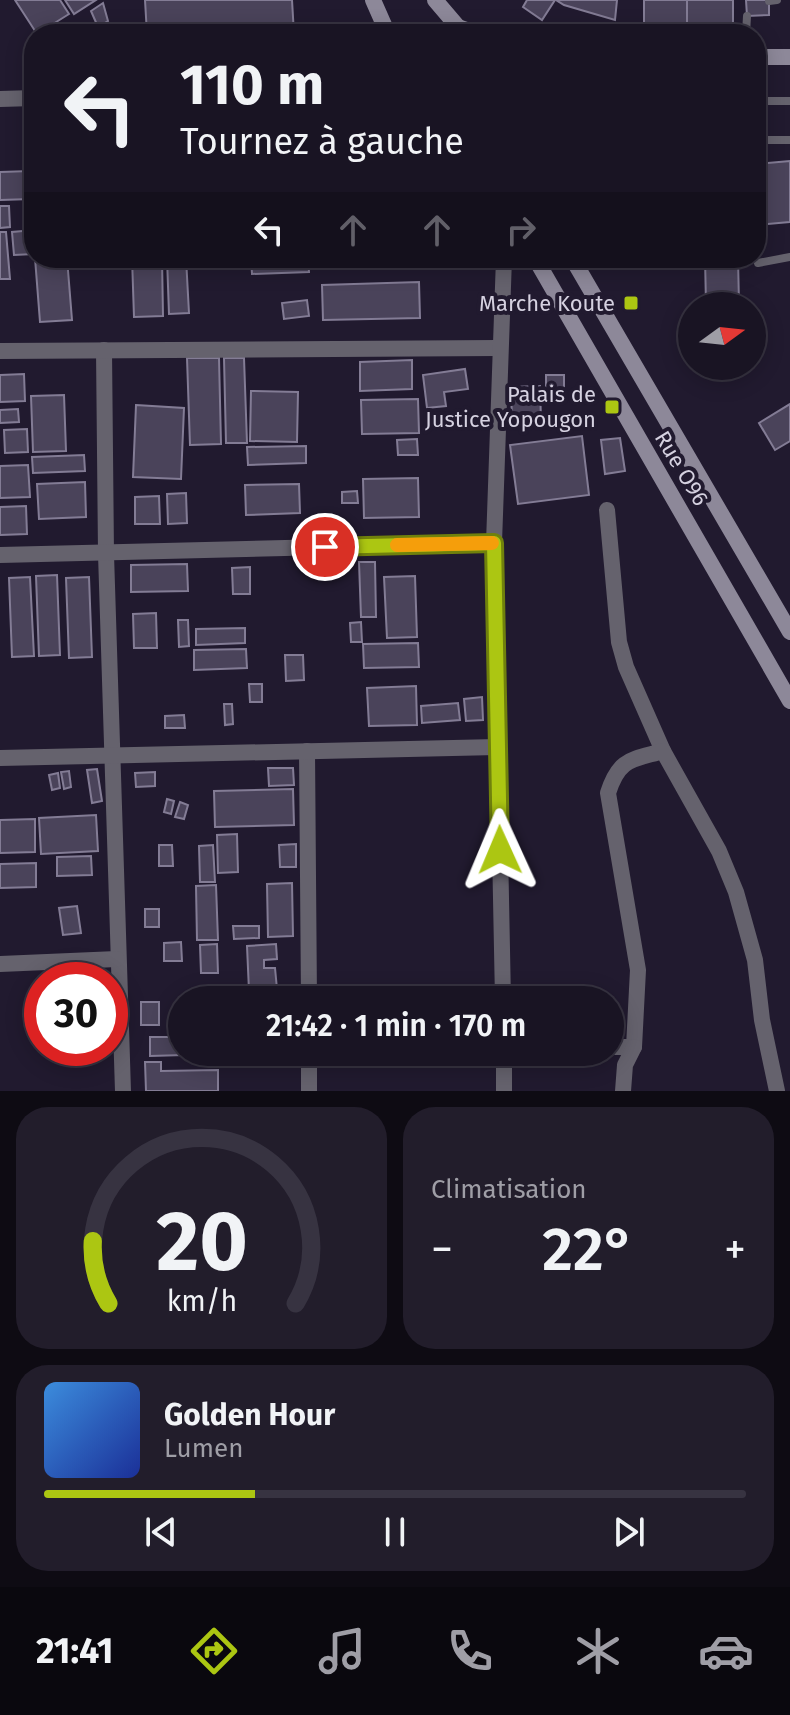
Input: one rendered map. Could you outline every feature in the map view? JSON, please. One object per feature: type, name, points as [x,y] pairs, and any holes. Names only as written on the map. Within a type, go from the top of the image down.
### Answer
[{"type":"main road","points":[[373,0],[384,24]]},
{"type":"main road","points":[[435,0],[455,24]]},
{"type":"main road","points":[[766,57],[790,57]]},
{"type":"main road","name":"Rue O96","points":[[541,268],[790,701]]},
{"type":"main road","name":"Rue O96","points":[[578,268],[785,610],[790,632]]},
{"type":"street","points":[[0,99],[24,98]]},
{"type":"street","points":[[503,268],[498,348],[494,543],[503,986]]},
{"type":"street","points":[[0,351],[498,348]]},
{"type":"street","points":[[104,350],[111,755],[123,1091]]},
{"type":"street","points":[[607,510],[619,642],[626,667],[663,751],[719,851],[736,892],[755,960],[762,1020],[777,1091]]},
{"type":"street","points":[[0,555],[494,543]]},
{"type":"street","points":[[0,758],[497,747]]},
{"type":"street","points":[[307,751],[309,986]]},
{"type":"street","points":[[623,1091],[625,1065],[634,1047],[638,970],[608,793],[614,773],[624,763],[663,751]]},
{"type":"street","points":[[0,964],[117,959]]},
{"type":"street","points":[[624,1047],[634,1047]]},
{"type":"street","points":[[309,1066],[309,1091]]},
{"type":"street","points":[[504,1066],[504,1091]]},
{"type":"lane","points":[[769,1],[777,0]]},
{"type":"lane","points":[[747,16],[747,24]]},
{"type":"lane","points":[[766,101],[790,101]]},
{"type":"lane","points":[[766,140],[790,140]]},
{"type":"lane","points":[[766,262],[790,257]]},
{"type":"building","points":[[15,0],[60,0],[69,14],[53,24],[31,24]]},
{"type":"building","points":[[65,0],[96,0],[74,14]]},
{"type":"building","points":[[145,0],[292,0],[293,24],[146,24]]},
{"type":"building","points":[[527,0],[555,0],[542,20],[523,7]]},
{"type":"building","points":[[556,0],[617,0],[615,20],[564,5]]},
{"type":"building","points":[[644,0],[687,0],[687,24],[644,24]]},
{"type":"building","points":[[687,0],[733,0],[733,24],[687,24]]},
{"type":"building","points":[[746,0],[769,0],[769,15],[747,16]]},
{"type":"building","points":[[103,3],[108,21],[97,24],[91,11]]},
{"type":"building","points":[[790,161],[790,222],[766,224],[766,163]]},
{"type":"building","points":[[24,171],[24,199],[0,200],[0,172]]},
{"type":"building","points":[[0,206],[9,206],[10,227],[0,228]]},
{"type":"building","points":[[24,231],[24,254],[14,255],[12,232]]},
{"type":"building","points":[[0,232],[6,232],[10,279],[0,279]]},
{"type":"building","points":[[36,268],[68,268],[72,320],[40,322]]},
{"type":"building","points":[[132,268],[162,268],[163,316],[134,317]]},
{"type":"building","points":[[167,268],[187,268],[189,313],[169,314]]},
{"type":"building","points":[[252,268],[309,268],[309,272],[252,274]]},
{"type":"building","points":[[705,268],[738,268],[739,292],[706,292]]},
{"type":"building","points":[[419,282],[420,318],[323,320],[322,285]]},
{"type":"building","points":[[307,300],[309,316],[284,319],[282,303]]},
{"type":"building","points":[[187,358],[219,358],[221,444],[190,445]]},
{"type":"building","points":[[224,358],[244,358],[247,443],[226,443]]},
{"type":"building","points":[[412,360],[412,389],[360,391],[360,362]]},
{"type":"building","points":[[465,369],[468,389],[444,392],[446,406],[427,408],[423,375]]},
{"type":"building","points":[[24,374],[25,401],[0,402],[0,375]]},
{"type":"building","points":[[546,375],[564,375],[564,398],[546,398]]},
{"type":"building","points":[[540,386],[541,421],[512,422],[511,387]]},
{"type":"building","points":[[251,391],[298,392],[297,442],[250,441]]},
{"type":"building","points":[[64,395],[66,451],[33,452],[31,396]]},
{"type":"building","points":[[418,399],[419,433],[362,434],[361,400]]},
{"type":"building","points":[[790,404],[790,441],[775,450],[759,423]]},
{"type":"building","points":[[136,405],[184,408],[181,479],[133,477]]},
{"type":"building","points":[[18,409],[19,422],[0,423],[0,410]]},
{"type":"building","points":[[27,429],[28,452],[5,453],[4,430]]},
{"type":"building","points":[[582,436],[589,495],[518,504],[510,445]]},
{"type":"building","points":[[620,438],[625,471],[605,474],[601,440]]},
{"type":"building","points":[[417,439],[418,455],[398,455],[397,440]]},
{"type":"building","points":[[306,446],[306,463],[248,465],[247,447]]},
{"type":"building","points":[[84,455],[85,471],[33,473],[32,457]]},
{"type":"building","points":[[28,465],[30,497],[0,498],[0,466]]},
{"type":"building","points":[[418,478],[419,517],[364,518],[363,479]]},
{"type":"building","points":[[85,482],[86,517],[39,519],[37,484]]},
{"type":"building","points":[[299,484],[300,513],[246,515],[245,485]]},
{"type":"building","points":[[357,491],[358,503],[342,503],[342,492]]},
{"type":"building","points":[[186,493],[187,523],[168,524],[167,494]]},
{"type":"building","points":[[159,496],[160,524],[135,524],[135,497]]},
{"type":"building","points":[[26,506],[27,534],[0,535],[0,507]]},
{"type":"building","points":[[359,562],[375,562],[376,617],[361,617]]},
{"type":"building","points":[[187,564],[188,591],[131,592],[131,565]]},
{"type":"building","points":[[250,567],[250,594],[233,594],[232,568]]},
{"type":"building","points":[[57,575],[60,655],[39,656],[36,576]]},
{"type":"building","points":[[415,576],[417,637],[387,638],[384,577]]},
{"type":"building","points":[[30,577],[34,656],[12,657],[9,578]]},
{"type":"building","points":[[89,577],[92,657],[69,658],[66,578]]},
{"type":"building","points":[[156,613],[157,648],[134,648],[133,614]]},
{"type":"building","points":[[178,620],[188,620],[189,646],[179,647]]},
{"type":"building","points":[[361,622],[362,642],[351,642],[350,623]]},
{"type":"building","points":[[245,628],[245,643],[196,645],[196,629]]},
{"type":"building","points":[[418,643],[419,667],[364,668],[363,644]]},
{"type":"building","points":[[246,649],[247,668],[194,670],[194,650]]},
{"type":"building","points":[[285,655],[303,655],[304,680],[286,681]]},
{"type":"building","points":[[249,684],[262,684],[262,702],[250,702]]},
{"type":"building","points":[[416,686],[417,725],[369,726],[367,688]]},
{"type":"building","points":[[482,697],[483,720],[466,721],[464,699]]},
{"type":"building","points":[[458,703],[460,720],[422,723],[421,706]]},
{"type":"building","points":[[224,704],[232,704],[233,724],[225,725]]},
{"type":"building","points":[[184,715],[185,728],[165,728],[165,716]]},
{"type":"building","points":[[268,768],[293,768],[294,785],[269,786]]},
{"type":"building","points":[[97,769],[102,801],[92,803],[87,770]]},
{"type":"building","points":[[69,771],[71,787],[64,789],[61,772]]},
{"type":"building","points":[[155,772],[155,786],[136,787],[135,773]]},
{"type":"building","points":[[58,773],[60,788],[52,790],[49,775]]},
{"type":"building","points":[[293,789],[294,825],[215,827],[214,791]]},
{"type":"building","points":[[167,799],[174,801],[171,814],[164,812]]},
{"type":"building","points":[[180,802],[188,805],[184,819],[175,817]]},
{"type":"building","points":[[96,815],[98,851],[41,854],[39,818]]},
{"type":"building","points":[[35,819],[35,852],[0,853],[0,820]]},
{"type":"building","points":[[237,834],[238,872],[218,873],[217,835]]},
{"type":"building","points":[[296,844],[296,867],[280,867],[279,845]]},
{"type":"building","points":[[159,845],[172,845],[173,866],[159,866]]},
{"type":"building","points":[[213,845],[215,882],[200,882],[199,846]]},
{"type":"building","points":[[91,856],[92,875],[57,876],[57,857]]},
{"type":"building","points":[[36,863],[36,887],[0,888],[0,864]]},
{"type":"building","points":[[292,883],[293,936],[268,937],[267,884]]},
{"type":"building","points":[[216,885],[218,940],[197,940],[196,886]]},
{"type":"building","points":[[77,906],[81,933],[63,935],[59,908]]},
{"type":"building","points":[[145,909],[159,909],[159,927],[145,927]]},
{"type":"building","points":[[233,926],[259,926],[259,938],[234,939]]},
{"type":"building","points":[[181,942],[182,961],[164,961],[164,943]]},
{"type":"building","points":[[217,944],[218,973],[201,973],[200,945]]},
{"type":"building","points":[[276,944],[277,959],[264,960],[264,968],[275,968],[277,986],[249,986],[247,946]]},
{"type":"building","points":[[141,1002],[159,1002],[159,1025],[141,1025]]},
{"type":"building","points":[[150,1037],[168,1037],[168,1055],[150,1056]]},
{"type":"building","points":[[145,1062],[161,1062],[161,1071],[218,1070],[218,1091],[146,1091]]},
{"type":"slow traffic","points":[[397,545],[492,543]]},
{"type":"place","name":"Marche Koute","points":[[631,303]]},
{"type":"place","name":"Palais de Justice Yopougon","points":[[612,407]]},
{"type":"route","points":[[325,547],[494,543],[500,850]]}]
